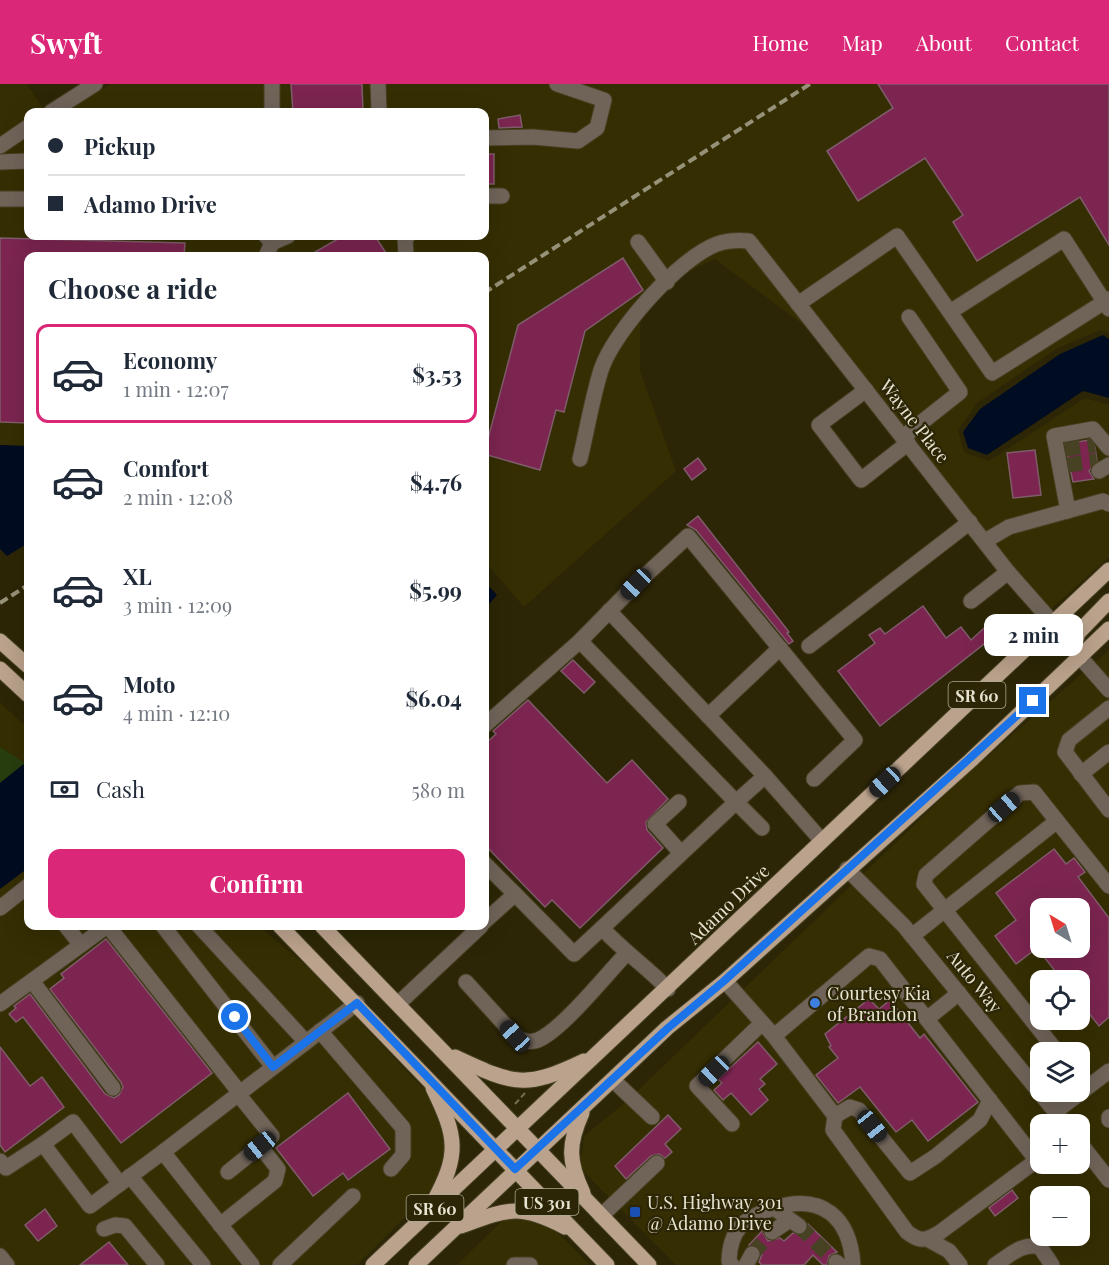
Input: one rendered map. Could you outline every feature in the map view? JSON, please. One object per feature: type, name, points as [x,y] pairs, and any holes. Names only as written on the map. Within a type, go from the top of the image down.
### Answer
[{"type":"main road","name":"Adamo Drive","points":[[374,1265],[1109,570]]},
{"type":"main road","points":[[1080,657],[1074,646],[1078,633],[1109,601]]},
{"type":"main road","name":"SR 60","points":[[537,1149],[668,1028],[724,981],[970,760],[1109,629]]},
{"type":"main road","points":[[0,641],[24,662]]},
{"type":"main road","points":[[0,669],[24,691]]},
{"type":"main road","name":"US 301","points":[[284,930],[357,1003],[607,1265]]},
{"type":"main road","name":"US 301","points":[[326,930],[399,1003],[649,1265]]},
{"type":"main road","points":[[447,1053],[502,1078],[525,1082],[550,1076],[598,1055]]},
{"type":"main road","points":[[426,1075],[449,1121],[454,1154],[446,1179],[426,1217]]},
{"type":"main road","points":[[585,1107],[575,1128],[570,1150],[577,1180],[586,1201]]},
{"type":"main road","points":[[515,1169],[537,1149]]},
{"type":"main road","name":"SR 60","points":[[416,1265],[458,1227],[515,1169]]},
{"type":"main road","points":[[458,1227],[503,1211],[522,1210],[550,1219],[578,1234]]},
{"type":"street","points":[[57,108],[95,84]]},
{"type":"street","points":[[272,84],[272,108]]},
{"type":"street","points":[[378,84],[379,108]]},
{"type":"street","points":[[489,138],[533,137],[578,141],[597,128],[604,100],[558,84]]},
{"type":"street","points":[[0,146],[24,130]]},
{"type":"street","points":[[0,162],[24,161]]},
{"type":"street","points":[[489,196],[502,196]]},
{"type":"street","points":[[0,199],[24,199]]},
{"type":"street","points":[[798,304],[897,236],[992,373],[1107,303],[1064,240],[950,312]]},
{"type":"street","name":"Wayne Place","points":[[667,282],[714,244],[729,240],[749,241],[1008,572],[1053,623]]},
{"type":"street","points":[[580,459],[602,369],[615,339],[633,315],[667,282],[638,242]]},
{"type":"street","points":[[866,390],[819,425],[861,480],[960,392],[909,317]]},
{"type":"street","points":[[1068,511],[1061,449],[1054,436],[1093,429],[1102,446],[1105,462]]},
{"type":"street","points":[[985,541],[1009,527],[1103,501],[1109,504]]},
{"type":"street","points":[[809,646],[970,522]]},
{"type":"street","points":[[489,722],[580,641],[688,536],[855,740],[814,779]]},
{"type":"street","points":[[971,601],[1008,572]]},
{"type":"street","points":[[609,611],[765,776],[822,841]]},
{"type":"street","points":[[580,641],[762,828]]},
{"type":"street","points":[[708,716],[780,648]]},
{"type":"street","points":[[1080,657],[1109,690]]},
{"type":"street","points":[[1109,708],[1065,746],[1065,752],[1109,810]]},
{"type":"street","points":[[1081,774],[1109,752]]},
{"type":"street","points":[[489,868],[574,954],[765,776]]},
{"type":"street","points":[[1049,1042],[924,884],[927,875],[1020,793],[1034,792],[1109,886]]},
{"type":"street","points":[[679,802],[654,824],[681,853]]},
{"type":"street","points":[[912,936],[1057,820]]},
{"type":"street","name":"Auto Way","points":[[848,869],[912,936],[1056,1112]]},
{"type":"street","points":[[0,908],[24,889]]},
{"type":"street","points":[[489,917],[515,894]]},
{"type":"street","points":[[602,928],[626,954],[649,969],[668,989]]},
{"type":"street","points":[[69,930],[81,945]]},
{"type":"street","points":[[0,1004],[102,930]]},
{"type":"street","points":[[110,930],[273,1136],[228,1172]]},
{"type":"street","points":[[167,930],[273,1067]]},
{"type":"street","points":[[203,930],[306,1042]]},
{"type":"street","points":[[399,1003],[477,930]]},
{"type":"street","points":[[466,982],[515,1036],[525,1041],[536,1041],[566,1016],[626,954]]},
{"type":"street","points":[[774,1036],[869,956],[887,965],[990,1100],[1030,1144]]},
{"type":"street","points":[[32,981],[113,1089]]},
{"type":"street","points":[[724,981],[774,1036],[835,1116],[833,1130],[907,1232],[917,1239],[929,1240],[949,1251],[960,1265]]},
{"type":"street","points":[[928,1018],[959,993]]},
{"type":"street","points":[[43,1144],[90,1206],[357,1003]]},
{"type":"street","points":[[732,1124],[697,1086],[762,1023]]},
{"type":"street","points":[[320,1031],[403,1128],[403,1155],[391,1169]]},
{"type":"street","points":[[1090,1080],[1109,1071]]},
{"type":"street","points":[[613,1080],[652,1117]]},
{"type":"street","points":[[835,1116],[850,1107],[859,1110],[910,1173],[936,1156],[980,1120],[990,1100]]},
{"type":"street","points":[[1056,1112],[1066,1102]]},
{"type":"street","points":[[0,1161],[6,1168],[73,1122],[203,1265]]},
{"type":"street","points":[[220,1225],[275,1181],[278,1169],[260,1146]]},
{"type":"street","points":[[163,1152],[252,1265]]},
{"type":"street","points":[[1090,1156],[1109,1180]]},
{"type":"street","points":[[601,1216],[657,1163]]},
{"type":"street","points":[[929,1240],[1030,1165]]},
{"type":"street","points":[[280,1265],[353,1196]]},
{"type":"street","points":[[732,1265],[729,1262],[730,1242],[737,1230],[759,1213],[787,1204],[816,1203],[845,1226],[851,1244],[853,1265]]},
{"type":"street","points":[[772,1232],[794,1223],[774,1208]]},
{"type":"street","points":[[104,1229],[115,1225],[125,1226],[157,1265]]},
{"type":"street","points":[[995,1265],[1016,1259],[1032,1245],[1040,1247],[1052,1265]]},
{"type":"street","points":[[0,1256],[7,1265]]},
{"type":"street","points":[[514,1265],[530,1265]]},
{"type":"path","points":[[512,1106],[526,1097],[525,1091]]},
{"type":"shaded area","points":[[0,84],[27,84],[42,108],[24,108],[24,121],[0,137]]},
{"type":"shaded area","points":[[111,84],[1109,84],[1109,332],[1100,330],[1056,349],[977,403],[958,430],[964,452],[989,461],[1085,398],[1109,405],[1109,557],[1050,610],[1013,568],[749,232],[739,239],[809,329],[715,259],[685,273],[645,309],[640,325],[640,371],[676,471],[524,607],[489,567],[489,252],[24,252],[24,446],[0,445],[0,154],[24,139],[24,240],[489,240],[489,108],[72,108]]},
{"type":"shaded area","points":[[1109,650],[1109,1265],[676,1265],[580,1168],[584,1136],[627,1101],[964,777]]},
{"type":"shaded area","points":[[0,703],[24,724],[24,762],[0,747]]},
{"type":"shaded area","points":[[24,871],[24,930],[264,930],[312,971],[430,1096],[442,1122],[447,1153],[432,1190],[357,1265],[0,1265],[0,889]]},
{"type":"shaded area","points":[[522,1217],[554,1229],[590,1265],[457,1265],[505,1218]]},
{"type":"green space","points":[[0,747],[24,764],[0,783]]},
{"type":"water","points":[[1103,335],[1109,339],[1109,398],[1083,391],[987,455],[968,448],[963,432],[980,409],[1060,354]]},
{"type":"water","points":[[0,445],[24,446],[24,545],[7,556],[0,549]]},
{"type":"water","points":[[489,586],[497,595],[489,604]]},
{"type":"water","points":[[24,764],[24,871],[0,889],[0,783]]},
{"type":"building","points":[[291,84],[362,84],[363,108],[293,108]]},
{"type":"building","points":[[878,84],[1109,84],[1109,245],[1080,197],[977,261],[953,222],[963,215],[925,158],[858,201],[827,151],[893,108]]},
{"type":"building","points":[[520,115],[522,127],[499,128],[498,119]]},
{"type":"building","points":[[489,154],[494,154],[494,184],[489,184]]},
{"type":"building","points":[[0,238],[185,243],[184,252],[24,252],[24,423],[0,422]]},
{"type":"building","points":[[336,240],[378,240],[385,252],[315,252]]},
{"type":"building","points":[[623,258],[643,290],[585,331],[564,412],[556,410],[540,470],[489,455],[489,435],[518,325]]},
{"type":"building","points":[[1089,440],[1095,447],[1097,461],[1089,471],[1094,479],[1073,482],[1065,444]]},
{"type":"building","points":[[1035,450],[1041,495],[1013,498],[1007,453]]},
{"type":"building","points":[[698,458],[706,469],[692,480],[684,469]]},
{"type":"building","points":[[698,516],[789,632],[787,633],[793,641],[789,644],[696,530],[687,525]]},
{"type":"building","points":[[923,606],[946,638],[961,627],[971,640],[995,618],[1003,629],[880,726],[838,671],[875,643],[869,635],[880,628],[885,634]]},
{"type":"building","points":[[573,660],[595,682],[584,693],[561,671]]},
{"type":"building","points":[[528,700],[607,783],[632,760],[668,799],[646,822],[647,830],[663,848],[580,928],[552,900],[545,907],[489,849],[489,740],[496,734],[493,731]]},
{"type":"building","points":[[1054,849],[1066,864],[1074,858],[1085,872],[1078,877],[1109,918],[1109,1017],[1099,1026],[1090,1015],[1090,970],[1054,970],[1045,958],[1090,958],[1090,898],[1030,898],[1030,953],[1016,964],[995,936],[1016,920],[996,893]]},
{"type":"building","points":[[106,939],[212,1073],[121,1143],[23,1017],[16,1022],[9,1014],[16,1008],[14,1006],[30,994],[105,1094],[114,1098],[119,1095],[123,1087],[121,1082],[50,989],[64,978],[61,974]]},
{"type":"building","points":[[869,999],[879,1009],[890,1000],[920,1038],[924,1034],[978,1102],[928,1141],[912,1120],[896,1132],[860,1087],[838,1103],[816,1075],[838,1058],[829,1047],[831,1046],[825,1034]]},
{"type":"building","points":[[758,1042],[777,1064],[760,1079],[765,1084],[759,1089],[768,1100],[751,1115],[731,1093],[723,1100],[714,1090],[722,1083],[718,1079]]},
{"type":"building","points":[[0,1047],[30,1086],[42,1077],[64,1107],[5,1152],[0,1145]]},
{"type":"building","points":[[348,1093],[390,1149],[348,1180],[343,1173],[313,1196],[276,1148]]},
{"type":"building","points":[[668,1115],[681,1129],[665,1144],[672,1152],[665,1158],[659,1154],[651,1156],[626,1179],[615,1166]]},
{"type":"building","points":[[1012,1190],[1018,1198],[995,1216],[989,1208]]},
{"type":"building","points":[[45,1209],[57,1226],[38,1241],[25,1225]]},
{"type":"building","points":[[808,1224],[837,1252],[829,1256],[827,1265],[823,1265],[813,1255],[804,1265],[762,1265],[759,1262],[762,1254],[760,1248],[749,1245],[762,1231],[768,1241],[780,1238],[784,1241],[793,1233],[804,1235]]},
{"type":"building","points":[[109,1242],[128,1265],[80,1265]]},
{"type":"tunnel","points":[[1065,449],[1095,445]]},
{"type":"tunnel","points":[[1067,465],[1097,461]]},
{"type":"tunnel","points":[[799,1226],[836,1262]]},
{"type":"tunnel","points":[[752,1254],[772,1232]]},
{"type":"railway","points":[[489,290],[810,84]]},
{"type":"railway","points":[[0,603],[24,588]]},
{"type":"place","name":"Courtesy Kia of Brandon","points":[[815,1003]]},
{"type":"place","name":"U.S. Highway 301 @ Adamo Drive","points":[[635,1212]]},
{"type":"route","points":[[235,1017],[273,1067],[357,1003],[515,1169],[585,1107],[668,1028],[786,926],[1033,701]]}]
